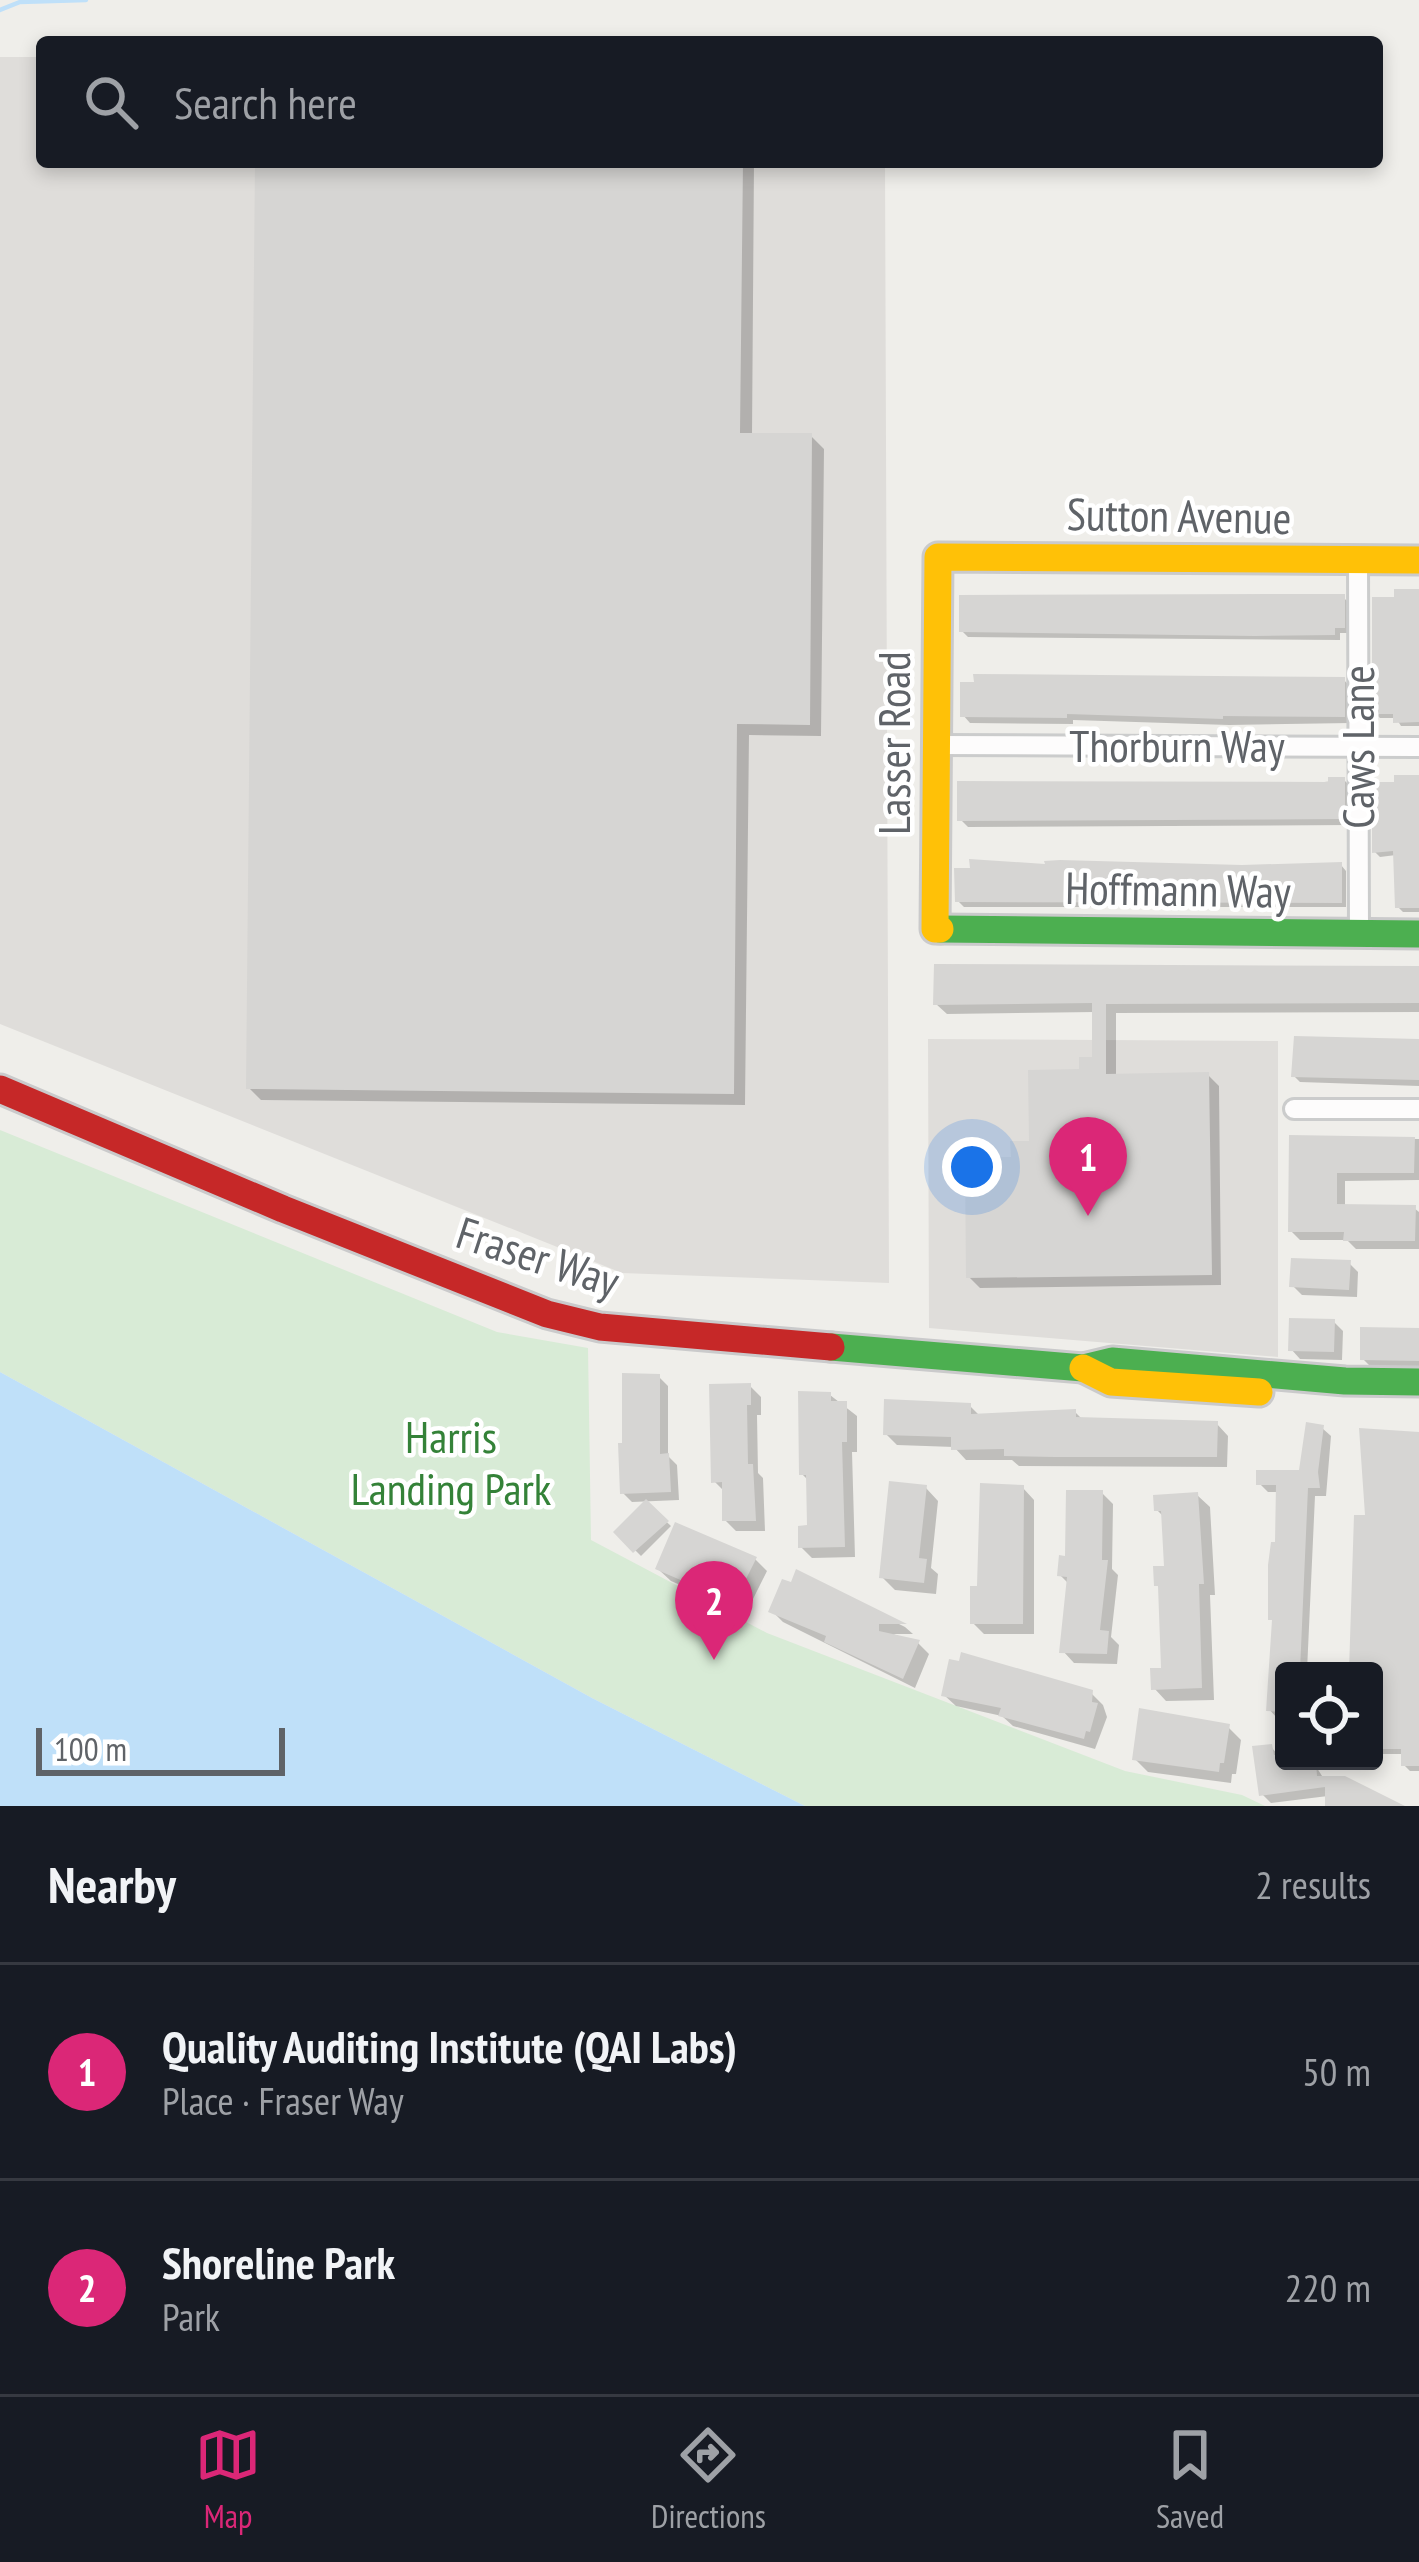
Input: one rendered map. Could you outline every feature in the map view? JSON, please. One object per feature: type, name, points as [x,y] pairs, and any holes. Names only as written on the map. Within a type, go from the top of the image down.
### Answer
[{"type":"street","name":"Sutton Avenue","points":[[938,557],[1419,560]]},
{"type":"street","name":"Lasser Road","points":[[935,929],[938,557]]},
{"type":"street","name":"Caws Lane","points":[[1358,560],[1358,934]]},
{"type":"street","name":"Thorburn Way","points":[[936,746],[1419,747]]},
{"type":"street","name":"Hoffmann Way","points":[[935,929],[1419,934]]},
{"type":"street","name":"Fraser Way","points":[[0,1089],[547,1315],[600,1328],[1083,1368],[1112,1361],[1345,1381],[1419,1382]]},
{"type":"street","points":[[1294,1108],[1419,1109]]},
{"type":"street","name":"Fraser Way","points":[[1083,1368],[1111,1382],[1419,1403]]},
{"type":"shaded area","points":[[0,57],[36,57],[36,168],[885,168],[889,1283],[622,1273],[0,1024]]},
{"type":"shaded area","points":[[928,1039],[1278,1041],[1278,1357],[929,1328]]},
{"type":"green space","name":"Harris Landing Park","points":[[0,1130],[497,1332],[588,1348],[591,1540],[767,1633],[1125,1771],[1242,1795],[1265,1806],[805,1806],[592,1698],[0,1372]]},
{"type":"water","points":[[0,1372],[592,1698],[805,1806],[0,1806]]},
{"type":"building","points":[[255,168],[743,168],[740,433],[812,433],[810,725],[737,724],[734,1094],[246,1089]]},
{"type":"building","points":[[1394,589],[1419,589],[1419,722],[1393,723],[1393,714],[1372,714],[1372,597],[1394,597]]},
{"type":"building","points":[[1345,594],[1345,628],[1335,628],[1335,635],[959,632],[959,595]]},
{"type":"building","points":[[973,674],[1345,677],[1345,717],[960,717],[960,682],[974,682]]},
{"type":"building","points":[[1394,775],[1419,775],[1419,908],[1395,908],[1393,851],[1372,853],[1372,782],[1394,782]]},
{"type":"building","points":[[1328,777],[1345,777],[1345,819],[957,821],[957,781],[1328,782]]},
{"type":"building","points":[[969,859],[1045,864],[1060,860],[1242,865],[1342,862],[1342,903],[955,902],[954,868],[970,868]]},
{"type":"building","points":[[934,964],[1419,966],[1419,1003],[1106,1004],[1106,1074],[1209,1072],[1212,1275],[966,1278],[965,1157],[1011,1157],[1010,1141],[1029,1141],[1028,1070],[1079,1069],[1079,1057],[1092,1057],[1092,1003],[933,1005]]},
{"type":"building","points":[[1294,1036],[1419,1039],[1419,1080],[1291,1077]]},
{"type":"building","points":[[1289,1135],[1415,1137],[1414,1173],[1337,1173],[1337,1204],[1416,1205],[1415,1241],[1343,1241],[1344,1232],[1288,1232]]},
{"type":"building","points":[[1291,1258],[1351,1260],[1349,1290],[1289,1287]]},
{"type":"building","points":[[1289,1318],[1335,1319],[1334,1352],[1288,1351]]},
{"type":"building","points":[[1360,1327],[1419,1328],[1419,1361],[1360,1360]]},
{"type":"building","points":[[622,1373],[660,1374],[660,1454],[669,1453],[671,1492],[620,1494]]},
{"type":"building","points":[[751,1383],[748,1464],[753,1464],[756,1521],[722,1521],[722,1482],[711,1483],[709,1384]]},
{"type":"building","points":[[798,1391],[831,1392],[831,1401],[847,1401],[847,1442],[842,1442],[845,1547],[798,1548],[798,1526],[807,1525],[806,1475],[799,1475]]},
{"type":"building","points":[[884,1399],[971,1403],[971,1414],[1076,1409],[1076,1417],[1218,1421],[1217,1457],[1004,1456],[1004,1449],[951,1450],[951,1437],[883,1435]]},
{"type":"building","points":[[1306,1422],[1324,1425],[1320,1488],[1308,1488],[1300,1662],[1275,1662],[1275,1712],[1266,1711],[1272,1620],[1268,1620],[1268,1565],[1271,1542],[1275,1542],[1276,1485],[1256,1485],[1256,1470],[1299,1470]]},
{"type":"building","points":[[1359,1428],[1419,1432],[1419,1766],[1401,1766],[1401,1749],[1383,1749],[1383,1662],[1349,1662],[1354,1515],[1365,1515]]},
{"type":"building","points":[[889,1481],[927,1485],[919,1558],[927,1559],[924,1583],[879,1578]]},
{"type":"building","points":[[980,1483],[1024,1485],[1023,1624],[970,1624],[970,1586],[977,1586]]},
{"type":"building","points":[[1066,1490],[1103,1490],[1102,1560],[1108,1560],[1100,1630],[1109,1631],[1107,1654],[1059,1653],[1067,1577],[1057,1576],[1059,1555],[1065,1556]]},
{"type":"building","points":[[1198,1492],[1204,1584],[1199,1584],[1202,1688],[1151,1690],[1150,1668],[1161,1668],[1153,1566],[1164,1566],[1161,1511],[1154,1511],[1153,1495]]},
{"type":"building","points":[[646,1499],[669,1521],[633,1553],[613,1532]]},
{"type":"building","points":[[675,1522],[757,1557],[734,1603],[655,1569]]},
{"type":"building","points":[[796,1569],[907,1624],[879,1624],[879,1631],[920,1640],[903,1679],[824,1642],[826,1636],[768,1612],[782,1579],[791,1582]]},
{"type":"building","points":[[961,1652],[1093,1690],[1092,1702],[1098,1703],[1090,1732],[1086,1731],[1084,1739],[998,1716],[1001,1708],[941,1696],[949,1659],[959,1661]]},
{"type":"building","points":[[1139,1708],[1230,1724],[1219,1772],[1132,1760]]},
{"type":"building","points":[[1272,1744],[1275,1770],[1345,1776],[1405,1806],[1325,1806],[1325,1787],[1259,1796],[1252,1746]]},
{"type":"waterway","points":[[0,10],[20,2],[86,0]]},
{"type":"traffic: fast","points":[[940,929],[1419,934]]},
{"type":"traffic: fast","points":[[831,1347],[1083,1368],[1112,1361],[1345,1381],[1419,1382]]},
{"type":"traffic: slow","points":[[940,929],[935,929],[938,557],[1419,560]]},
{"type":"traffic: slow","points":[[1083,1368],[1111,1382],[1259,1392]]},
{"type":"traffic: jam","points":[[0,1089],[547,1314],[600,1327],[831,1347]]},
{"type":"place","name":"Quality Auditing Institute (QAI Labs)","points":[[1088,1216]]},
{"type":"place","name":"Shoreline Park","points":[[714,1660]]}]
